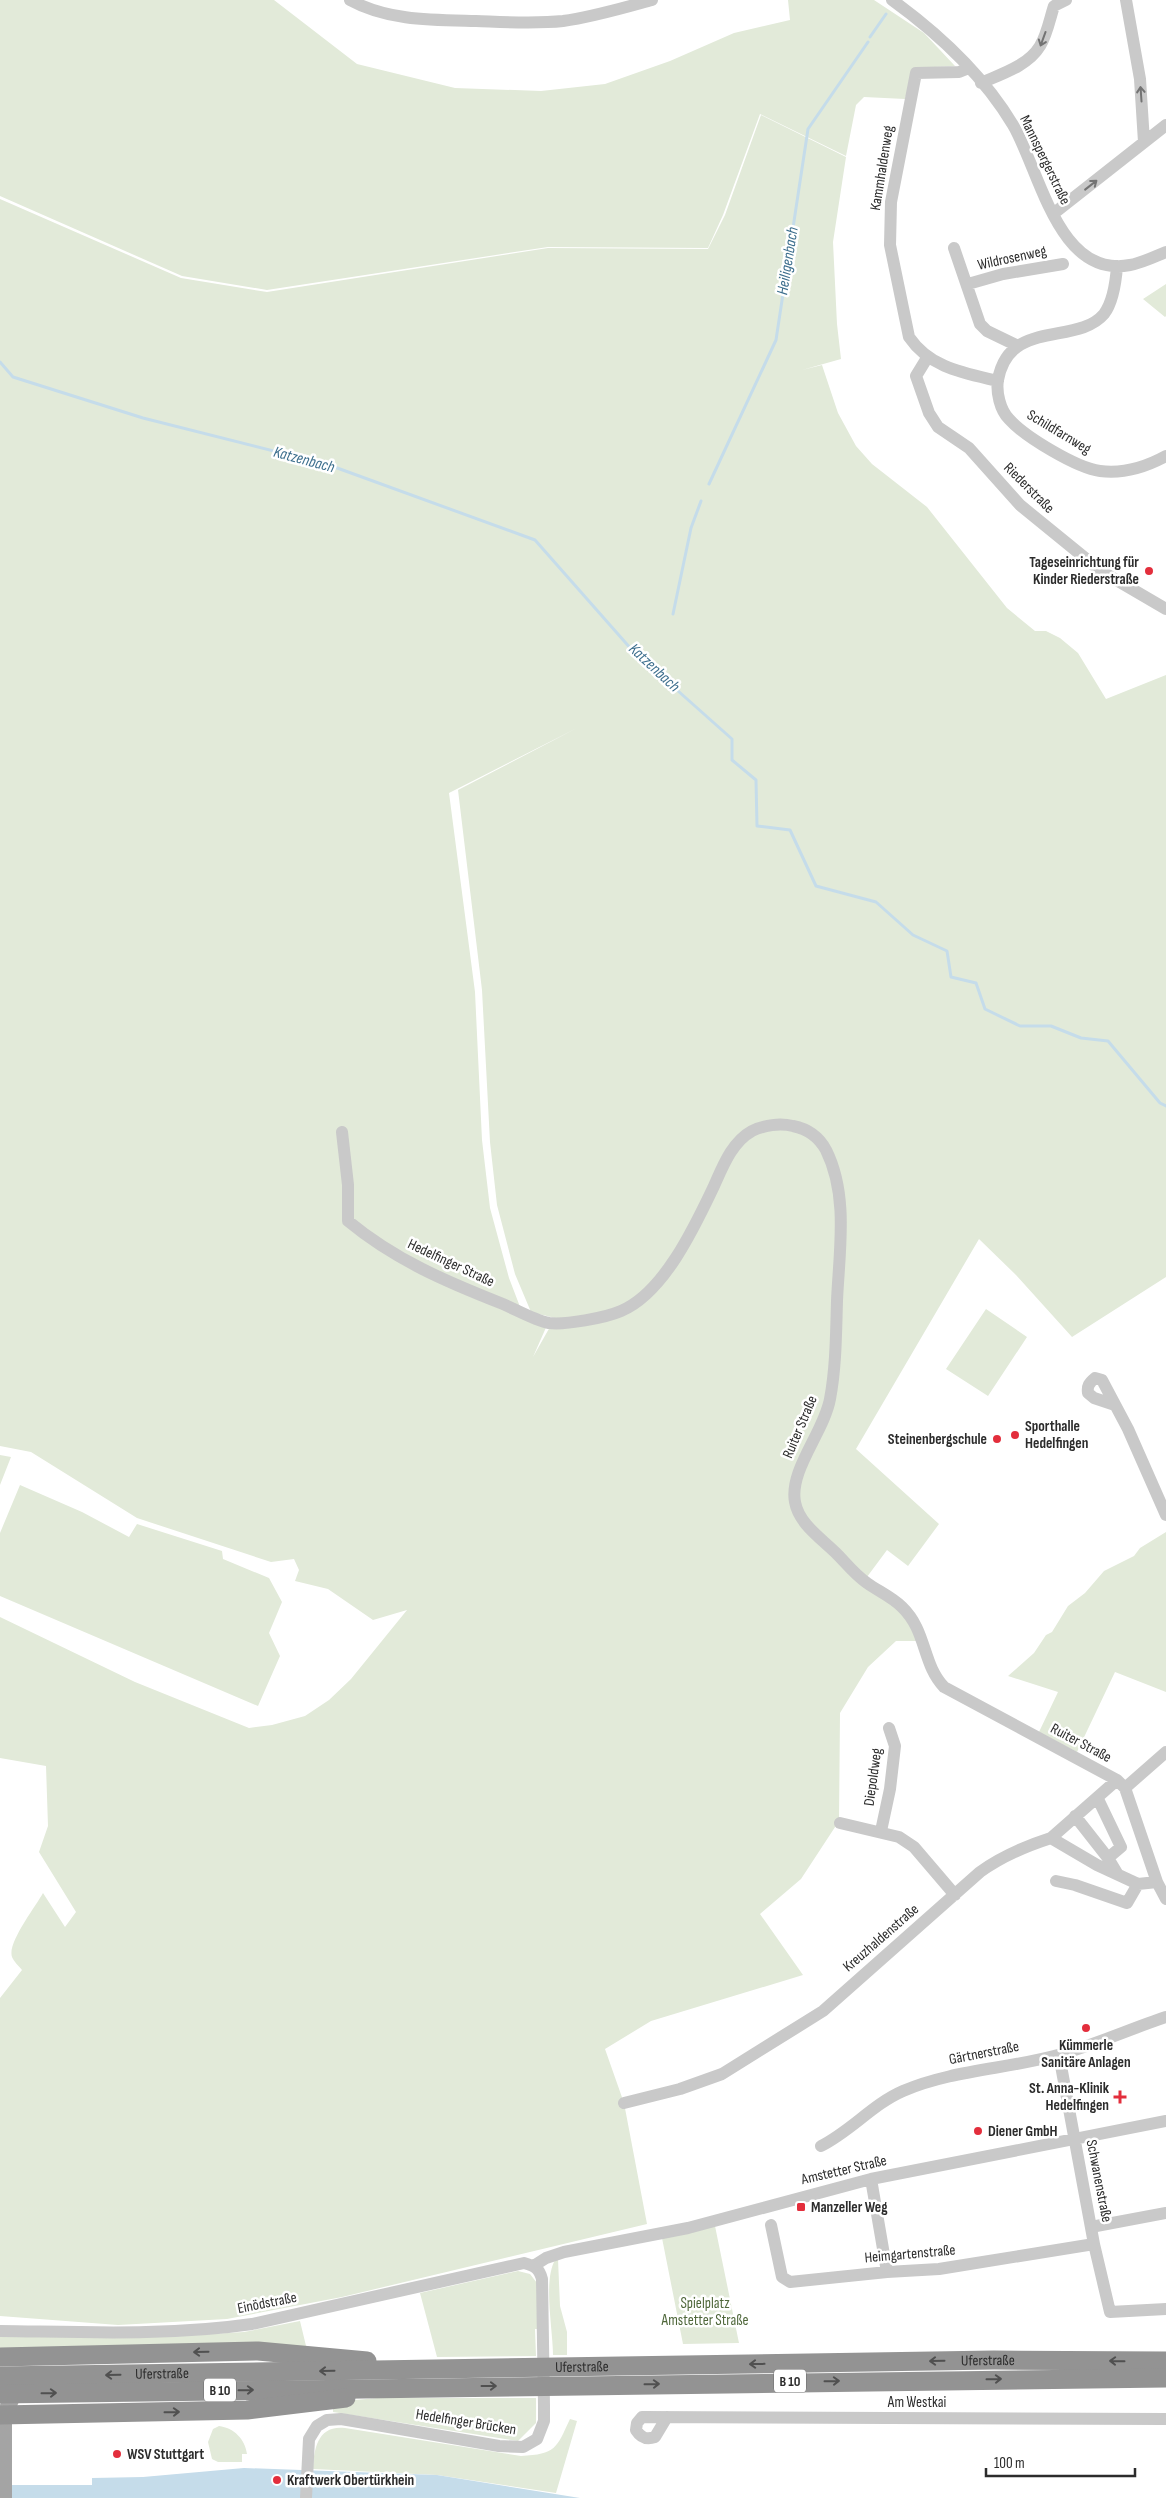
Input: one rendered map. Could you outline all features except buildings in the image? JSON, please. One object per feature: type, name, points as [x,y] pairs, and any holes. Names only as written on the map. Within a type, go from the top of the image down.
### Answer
[{"type":"highway","name":"Uferstraße","points":[[2,2362],[268,2351],[390,2362],[411,2370],[994,2360],[1166,2361]]},
{"type":"highway","name":"B 10","points":[[1139,2378],[1155,2388],[1166,2389]]},
{"type":"highway","name":"Uferstraße","points":[[0,2394],[441,2386],[1166,2378]]},
{"type":"highway","points":[[1,2413],[36,2415],[260,2409],[353,2397],[417,2395],[441,2386]]},
{"type":"main road","points":[[2,2362],[11,2370],[11,2398],[1,2413],[4,2498]]},
{"type":"street","points":[[350,0],[384,14],[442,21],[510,22],[562,21],[606,13],[652,0]]},
{"type":"street","name":"Mannspergerstraße","points":[[892,0],[928,26],[982,83],[1012,125],[1053,214],[1080,252],[1092,260],[1117,266],[1130,265],[1166,252]]},
{"type":"street","points":[[982,83],[1030,58],[1041,46],[1054,6],[1066,0]]},
{"type":"street","points":[[1126,0],[1140,79],[1144,142]]},
{"type":"street","name":"Kammhaldenweg","points":[[969,68],[959,72],[916,73],[891,202],[890,245],[896,284],[909,337],[927,358],[950,370],[998,381]]},
{"type":"street","points":[[1053,214],[1166,125]]},
{"type":"street","name":"Wildrosenweg","points":[[954,248],[968,284],[980,324],[987,331],[1018,346]]},
{"type":"street","name":"Wildrosenweg","points":[[968,284],[1003,274],[1063,264]]},
{"type":"street","points":[[998,381],[1001,369],[1018,346],[1038,336],[1084,326],[1103,314],[1116,278],[1117,266]]},
{"type":"street","name":"Riederstraße","points":[[927,358],[916,376],[929,413],[938,427],[969,448],[1020,505],[1052,533],[1101,571],[1166,609]]},
{"type":"street","name":"Schildfarnweg","points":[[998,381],[1000,404],[1008,418],[1028,436],[1077,465],[1100,471],[1132,470],[1166,456]]},
{"type":"street","name":"Ruiter Straße","points":[[548,1323],[616,1314],[637,1302],[672,1261],[695,1226],[729,1154],[750,1132],[768,1125],[787,1124],[805,1129],[818,1138],[826,1150],[835,1176],[841,1220],[836,1358],[830,1402],[822,1424],[798,1474],[794,1492],[795,1504],[800,1516],[810,1530],[864,1581],[901,1605],[914,1621],[924,1641],[936,1678],[944,1687],[1121,1784]]},
{"type":"street","name":"Hedelfinger Straße","points":[[342,1132],[348,1185],[348,1220],[369,1238],[420,1270],[548,1323]]},
{"type":"street","points":[[1115,1405],[1128,1429],[1166,1515]]},
{"type":"street","name":"Diepoldweg","points":[[881,1831],[890,1789],[895,1746],[890,1728]]},
{"type":"street","points":[[1157,1882],[1138,1884],[1097,1865],[1051,1838],[1075,1816],[1166,1752]]},
{"type":"street","points":[[1121,1784],[1157,1882],[1166,1899]]},
{"type":"street","points":[[1098,1799],[1121,1847],[1108,1858]]},
{"type":"street","points":[[1075,1816],[1108,1858],[1117,1873]]},
{"type":"street","name":"Diepoldweg","points":[[840,1823],[881,1831],[898,1837],[914,1847],[955,1895]]},
{"type":"street","name":"Kreuzhaldenstraße","points":[[624,2103],[680,2089],[722,2074],[771,2044],[823,2011],[997,1860],[1051,1838]]},
{"type":"street","points":[[1056,1881],[1076,1885],[1127,1903],[1138,1884]]},
{"type":"street","name":"Gärtnerstraße","points":[[821,2146],[841,2136],[893,2096],[933,2080],[1059,2055],[1166,2017]]},
{"type":"street","name":"Schwanenstraße","points":[[1059,2055],[1094,2244],[1110,2312],[1166,2309]]},
{"type":"street","name":"Amstetter Straße","points":[[535,2265],[546,2258],[564,2252],[688,2228],[871,2179],[1166,2121]]},
{"type":"street","points":[[871,2179],[887,2272]]},
{"type":"street","points":[[1091,2226],[1166,2213]]},
{"type":"street","name":"Heimgartenstraße","points":[[771,2225],[782,2277],[790,2282],[978,2264],[1094,2244]]},
{"type":"street","name":"Einödstraße","points":[[0,2331],[219,2329],[252,2324],[524,2263],[535,2265]]},
{"type":"street","name":"Hedelfinger Brücken","points":[[306,2498],[307,2456],[312,2431],[320,2423],[331,2419],[499,2446],[523,2447],[532,2443],[540,2434],[544,2405],[542,2279],[540,2270],[535,2265]]},
{"type":"street","name":"Am Westkai","points":[[667,2417],[1166,2419]]},
{"type":"green space","points":[[0,0],[274,0],[357,64],[455,88],[541,91],[605,84],[670,61],[734,33],[790,20],[788,0],[874,0],[924,33],[955,66],[914,68],[905,99],[864,97],[856,105],[846,156],[760,114],[723,215],[708,248],[548,247],[267,290],[182,276],[0,196]]},
{"type":"green space","points":[[761,115],[846,157],[833,242],[837,324],[841,359],[802,370],[822,365],[838,413],[856,446],[872,464],[927,507],[1007,608],[1035,631],[1046,631],[1060,638],[1078,653],[1106,699],[1166,675],[1166,1277],[1072,1337],[1016,1275],[979,1239],[856,1449],[939,1524],[908,1566],[887,1550],[864,1581],[901,1605],[924,1641],[896,1641],[868,1667],[840,1713],[839,1821],[801,1879],[760,1914],[803,1975],[651,2021],[605,2049],[624,2103],[647,2224],[342,2297],[227,2319],[118,2325],[0,2316],[0,1998],[22,1970],[12,1957],[14,1943],[43,1893],[65,1927],[76,1912],[39,1852],[48,1826],[46,1766],[0,1758],[0,1617],[135,1682],[249,1728],[272,1725],[305,1716],[329,1700],[351,1679],[407,1610],[373,1620],[328,1589],[295,1581],[299,1570],[294,1559],[271,1562],[137,1518],[31,1452],[0,1446],[0,199],[181,278],[267,292],[548,248],[708,249],[725,215]],"holes":[[[577,728],[458,790],[482,990],[490,1142],[497,1205],[515,1274],[531,1312],[555,1318],[533,1357],[548,1323],[522,1312],[509,1278],[490,1208],[482,1140],[475,992],[449,793]]]},
{"type":"green space","points":[[1166,284],[1166,316],[1165,317],[1143,299]]},
{"type":"green space","points":[[986,1309],[1027,1337],[988,1396],[946,1369]]},
{"type":"green space","points":[[0,1455],[11,1457],[0,1485]]},
{"type":"green space","points":[[20,1485],[82,1512],[129,1537],[137,1524],[222,1551],[223,1559],[269,1578],[282,1602],[269,1633],[280,1656],[258,1706],[0,1596],[0,1533]]},
{"type":"green space","points":[[1166,1532],[1166,1692],[1115,1672],[1077,1752],[1039,1732],[1058,1692],[1008,1676],[1034,1653],[1046,1635],[1052,1632],[1068,1606],[1085,1593],[1104,1571],[1134,1556],[1140,1548]]},
{"type":"green space","name":"Spielplatz Amstetter Straße","points":[[715,2226],[739,2343],[683,2344],[662,2238]]},
{"type":"green space","points":[[558,2259],[560,2306],[567,2332],[567,2355],[553,2355],[549,2293],[551,2269],[555,2260]]},
{"type":"green space","points":[[518,2271],[530,2274],[537,2283],[539,2329],[535,2329],[536,2356],[437,2357],[420,2293]]},
{"type":"green space","points":[[300,2321],[307,2350],[0,2350],[0,2337],[195,2335],[244,2332]]},
{"type":"green space","points":[[377,2398],[536,2398],[536,2423],[518,2441],[333,2412],[333,2402]]},
{"type":"green space","points":[[570,2419],[577,2421],[556,2493],[437,2475],[313,2469],[316,2446],[319,2440],[323,2434],[336,2428],[521,2456],[541,2454],[553,2448],[558,2443]]},
{"type":"green space","points":[[219,2426],[229,2429],[241,2439],[247,2454],[242,2454],[242,2462],[218,2462],[212,2459],[208,2442],[213,2429]]},
{"type":"water","points":[[244,2468],[437,2475],[580,2498],[0,2498],[11,2485],[92,2485],[92,2478],[143,2477]]},
{"type":"waterway","name":"Heiligenbach","points":[[870,37],[886,14]]},
{"type":"waterway","name":"Heiligenbach","points":[[709,484],[776,340],[808,129],[868,42]]},
{"type":"waterway","name":"Katzenbach","points":[[0,362],[13,377],[143,418],[329,465],[535,540],[632,650],[732,739],[732,760],[756,780],[757,826],[790,830],[816,886],[876,902],[913,935],[947,951],[951,977],[976,983],[985,1009],[1020,1026],[1051,1026],[1081,1038],[1108,1041],[1160,1103],[1166,1106]]},
{"type":"waterway","name":"Heiligenbach","points":[[673,614],[691,528],[701,501]]},
{"type":"place","name":"Tageseinrichtung für Kinder Riederstraße","points":[[1149,571]]},
{"type":"place","name":"Sporthalle Hedelfingen","points":[[1015,1435]]},
{"type":"place","name":"Steinenbergschule","points":[[997,1439]]},
{"type":"place","name":"Kümmerle Sanitäre Anlagen","points":[[1086,2028]]},
{"type":"place","name":"St. Anna-Klinik Hedelfingen","points":[[1120,2097]]},
{"type":"place","name":"Diener GmbH","points":[[978,2131]]},
{"type":"place","name":"Manzeller Weg","points":[[801,2207]]},
{"type":"place","name":"WSV Stuttgart","points":[[117,2454]]},
{"type":"place","name":"Kraftwerk Obertürkhein","points":[[277,2480]]}]
